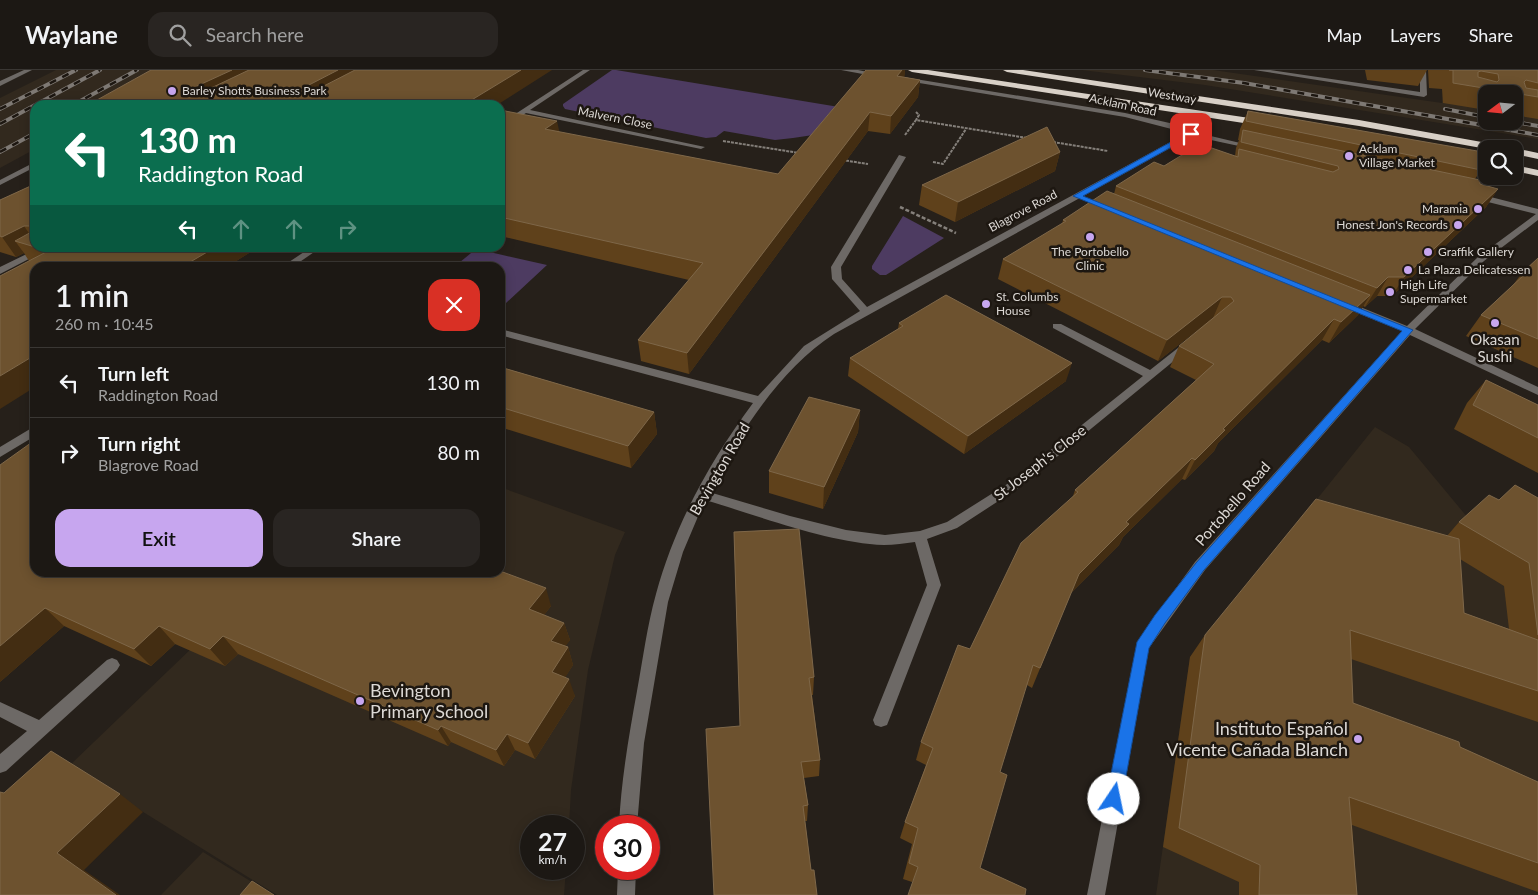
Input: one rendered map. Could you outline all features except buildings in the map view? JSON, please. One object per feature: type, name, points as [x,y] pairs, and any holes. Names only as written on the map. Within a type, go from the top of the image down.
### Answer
[{"type":"highway","name":"Westway","points":[[912,70],[1271,124]]},
{"type":"highway","name":"Westway","points":[[1008,70],[1359,123],[1478,144]]},
{"type":"highway","points":[[1523,153],[1538,156]]},
{"type":"highway","points":[[1523,170],[1538,173]]},
{"type":"street","points":[[0,84],[29,70]]},
{"type":"street","points":[[505,124],[587,70]]},
{"type":"street","points":[[844,70],[887,76]]},
{"type":"street","points":[[1257,70],[1424,95],[1423,70]]},
{"type":"street","name":"Acklam Road","points":[[895,78],[1124,115],[1189,130],[1191,134],[1258,148]]},
{"type":"street","name":"Malvern Close","points":[[524,111],[701,147]]},
{"type":"street","name":"Blagrove Road","points":[[866,312],[983,247],[1081,198],[1148,158],[1173,148],[1191,134]]},
{"type":"street","points":[[866,312],[837,279],[836,267],[902,157]]},
{"type":"street","points":[[0,183],[30,167]]},
{"type":"street","points":[[1468,194],[1538,214]]},
{"type":"street","name":"Portobello Road","points":[[1096,895],[1142,646],[1200,566],[1408,330],[1480,259],[1538,214]]},
{"type":"street","points":[[0,271],[37,252]]},
{"type":"street","points":[[293,262],[309,252]]},
{"type":"street","points":[[1334,300],[1408,330],[1538,392]]},
{"type":"street","name":"Bevington Road","points":[[629,815],[638,722],[666,583],[682,537],[701,494],[731,443],[761,401],[803,352],[821,338],[866,312]]},
{"type":"street","points":[[1057,326],[1151,375]]},
{"type":"street","points":[[505,333],[761,401]]},
{"type":"street","name":"St Joseph's Close","points":[[701,494],[790,521],[846,535],[885,540],[920,536],[952,526],[1016,484],[1196,339]]},
{"type":"street","points":[[0,453],[30,433]]},
{"type":"street","points":[[881,720],[934,585],[920,536]]},
{"type":"street","points":[[0,765],[112,665]]},
{"type":"street","points":[[0,709],[40,729]]},
{"type":"street","points":[[626,895],[627,880]]},
{"type":"path","points":[[900,141],[919,115],[916,112]]},
{"type":"path","points":[[916,120],[1034,139]]},
{"type":"path","points":[[933,162],[943,164],[966,129]]},
{"type":"path","points":[[701,147],[710,139],[808,154]]},
{"type":"path","points":[[1053,142],[1148,158]]},
{"type":"path","points":[[837,159],[895,169]]},
{"type":"path","points":[[879,196],[983,247]]},
{"type":"shaded area","points":[[56,70],[172,70],[121,100],[30,100],[30,152],[0,168],[0,98]]},
{"type":"shaded area","points":[[612,70],[845,108],[813,135],[775,140],[724,131],[716,137],[706,138],[565,109],[563,104]]},
{"type":"shaded area","points":[[1082,70],[1213,70],[1442,103],[1444,77],[1491,85],[1478,85],[1478,129],[1205,85]]},
{"type":"shaded area","points":[[1523,90],[1538,93],[1538,139],[1482,130],[1523,130]]},
{"type":"shaded area","points":[[903,216],[944,238],[886,275],[880,275],[872,269],[872,266]]},
{"type":"shaded area","points":[[472,252],[489,252],[547,265],[506,303],[505,262],[460,262]]},
{"type":"shaded area","name":"Instituto Español Vicente Cañada Blanch","points":[[1375,427],[1409,447],[1468,518],[1538,535],[1538,895],[1156,895],[1190,657]]},
{"type":"shaded area","name":"Bevington Primary School","points":[[505,489],[625,532],[615,555],[588,670],[571,790],[570,815],[520,815],[520,880],[565,880],[564,895],[277,895],[69,766],[266,577],[505,577]]},
{"type":"shaded area","points":[[203,852],[273,895],[161,895]]},
{"type":"railway","points":[[0,109],[76,70]]},
{"type":"railway","points":[[44,100],[100,70]]},
{"type":"railway","points":[[82,100],[137,70]]},
{"type":"railway","points":[[1145,70],[1244,83],[1538,135]]},
{"type":"railway","points":[[0,124],[30,108]]},
{"type":"railway","points":[[1445,109],[1478,115]]},
{"type":"railway","points":[[1523,123],[1538,126]]},
{"type":"railway","points":[[0,152],[30,136]]},
{"type":"place","name":"Barley Shotts Business Park","points":[[172,91]]},
{"type":"place","name":"Acklam Village Market","points":[[1349,156]]},
{"type":"place","name":"Maramia","points":[[1478,209]]},
{"type":"place","name":"Honest Jon's Records","points":[[1458,225]]},
{"type":"place","name":"The Portobello Clinic","points":[[1090,237]]},
{"type":"place","name":"Graffik Gallery","points":[[1428,252]]},
{"type":"place","name":"La Plaza Delicatessen","points":[[1408,270]]},
{"type":"place","name":"High Life Supermarket","points":[[1390,292]]},
{"type":"place","name":"St. Columbs House","points":[[986,304]]},
{"type":"place","name":"Okasan Sushi","points":[[1495,323]]},
{"type":"place","name":"Bevington Primary School","points":[[360,701]]},
{"type":"place","name":"Instituto Español Vicente Cañada Blanch","points":[[1358,739]]},
{"type":"route","points":[[1114,799],[1142,646],[1200,566],[1408,330],[1077,196],[1191,134]]}]
